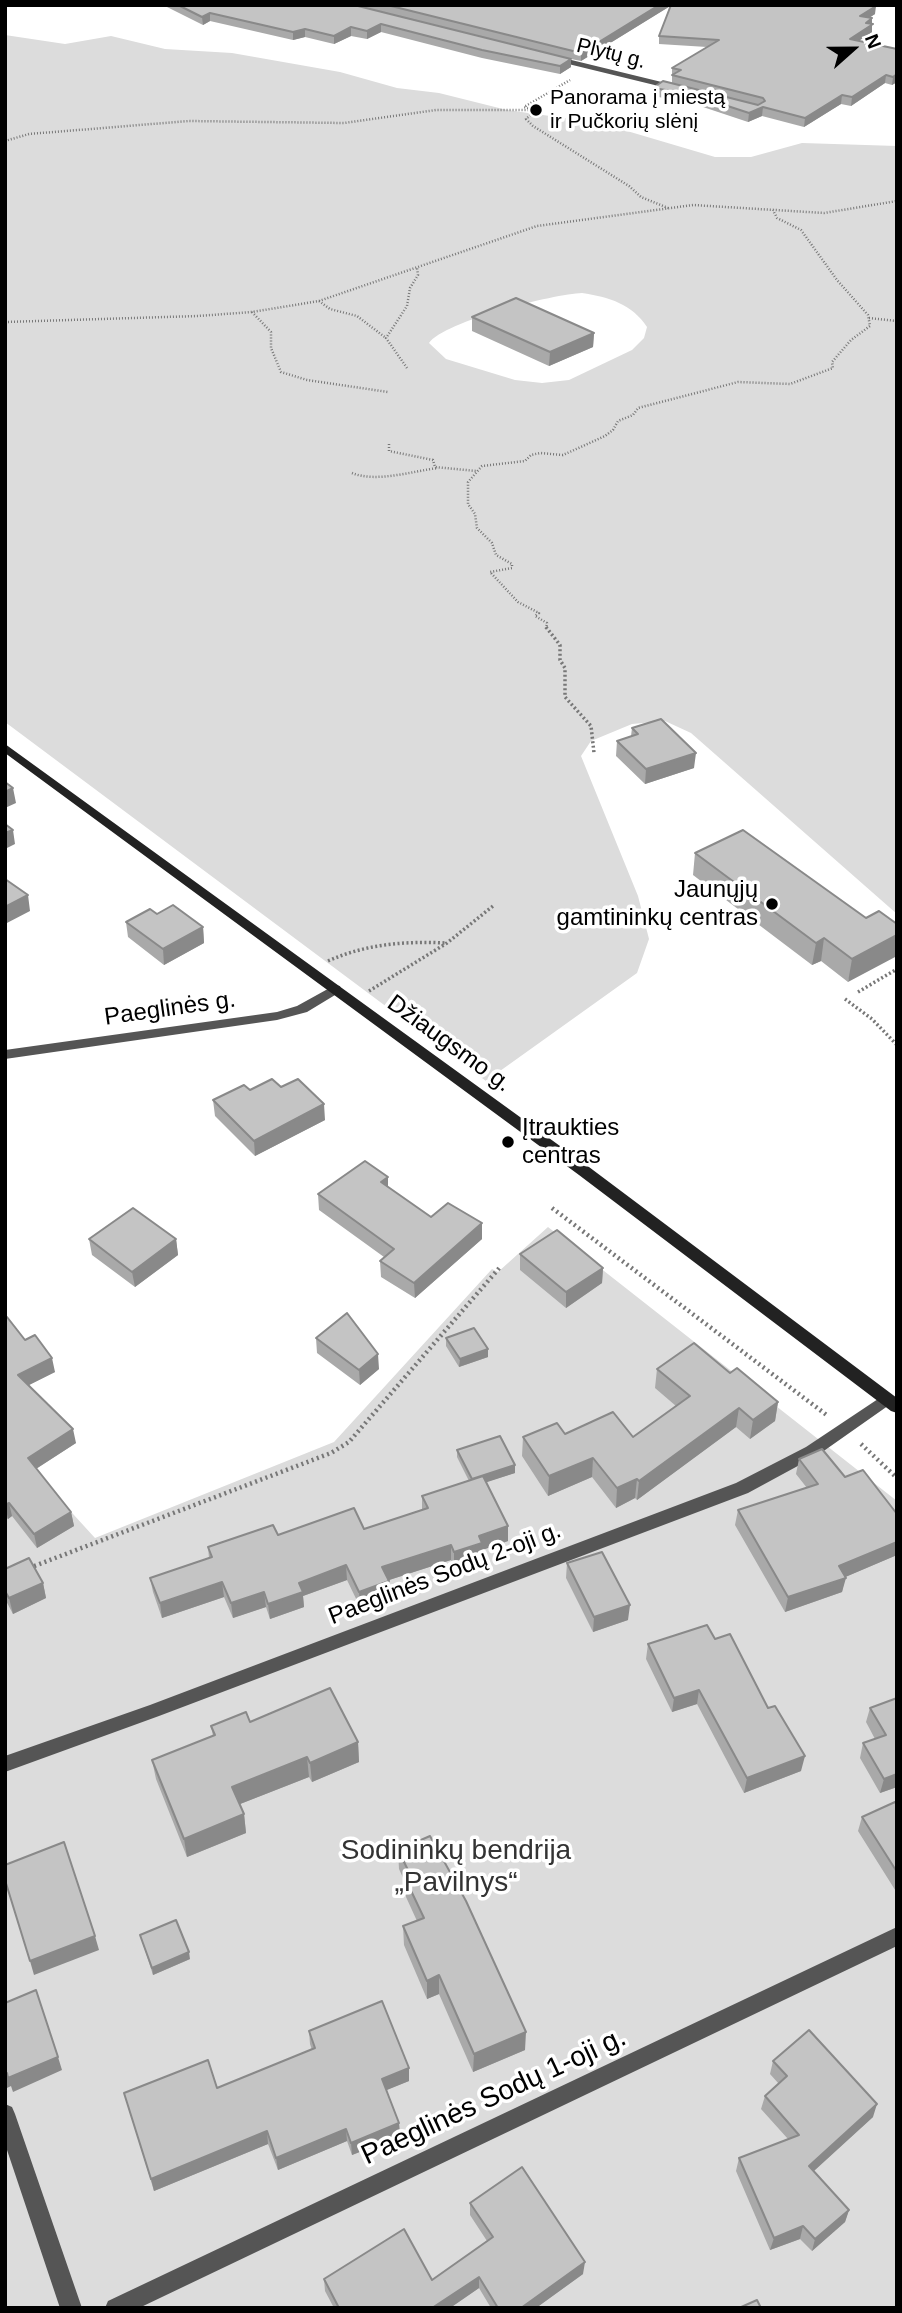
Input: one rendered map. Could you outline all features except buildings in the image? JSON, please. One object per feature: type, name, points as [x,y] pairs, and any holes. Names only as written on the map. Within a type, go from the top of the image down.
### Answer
[{"type":"street","name":"Plytų g.","points":[[551,57],[681,89]]},
{"type":"street","name":"Džiaugsmo g.","points":[[6,748],[584,1171],[892,1403]]},
{"type":"street","name":"Paeglinės g.","points":[[5,1055],[277,1016],[302,1009],[335,989]]},
{"type":"street","name":"Paeglinės Sodų 2-oji g.","points":[[5,1764],[153,1711],[743,1488],[892,1403]]},
{"type":"street","name":"Paeglinės Sodų 1-oji g.","points":[[115,2308],[897,1936]]},
{"type":"street","points":[[5,2114],[71,2308]]},
{"type":"path","points":[[536,110],[524,107],[592,67]]},
{"type":"path","points":[[5,141],[29,134],[189,121],[344,123],[436,110],[536,110]]},
{"type":"path","points":[[536,110],[526,119],[533,126],[629,186],[641,197],[668,208]]},
{"type":"path","points":[[5,322],[252,312],[320,301],[537,226],[668,208],[693,205],[824,213],[897,201]]},
{"type":"path","points":[[594,753],[595,730],[591,722],[565,697],[565,668],[560,660],[560,645],[546,630],[547,622],[535,616],[539,613],[531,611],[504,590],[490,572],[512,568],[512,564],[496,555],[492,543],[477,528],[475,514],[468,504],[468,482],[482,466],[524,461],[540,453],[563,455],[605,436],[613,430],[618,421],[633,415],[638,408],[738,382],[790,384],[833,368],[832,362],[851,340],[870,326],[869,318],[801,230],[777,218],[773,210]]},
{"type":"path","points":[[386,338],[388,330],[407,306],[410,288],[418,275],[416,268]]},
{"type":"path","points":[[320,301],[330,309],[357,316],[386,338],[407,368]]},
{"type":"path","points":[[252,312],[271,332],[271,348],[281,372],[307,380],[388,392]]},
{"type":"path","points":[[869,318],[897,321]]},
{"type":"path","points":[[389,444],[389,451],[393,453],[433,460],[433,466],[439,468]]},
{"type":"path","points":[[352,473],[359,476],[377,476],[466,467],[476,471]]},
{"type":"path","points":[[355,1003],[378,983],[447,943],[492,906]]},
{"type":"path","points":[[310,970],[345,953],[381,943],[447,943]]},
{"type":"path","points":[[858,992],[897,969]]},
{"type":"path","points":[[845,999],[872,1019],[897,1045]]},
{"type":"path","points":[[552,1208],[844,1428],[897,1478]]},
{"type":"path","points":[[18,1572],[319,1458],[349,1442],[501,1266]]},
{"type":"green space","points":[[5,35],[65,44],[111,36],[165,49],[232,53],[340,72],[397,88],[439,93],[507,110],[600,123],[715,157],[751,157],[802,143],[897,146],[897,914],[691,733],[665,721],[632,724],[591,741],[581,756],[638,896],[649,939],[637,973],[486,1081],[5,722]],"holes":[[[568,295],[592,295],[627,307],[647,327],[644,338],[632,350],[569,380],[542,383],[515,380],[446,359],[429,343],[456,326],[501,310]]]},
{"type":"green space","name":"Sodininkų bendrija „Pavilnys“","points":[[548,1227],[897,1501],[897,2308],[5,2308],[5,1485],[31,1468],[95,1538],[334,1442],[492,1269],[498,1272]]},
{"type":"place","name":"Panorama į miestą ir Pučkorių slėnį","points":[[536,110]]},
{"type":"place","name":"Jaunųjų gamtininkų centras","points":[[772,904]]},
{"type":"place","name":"Įtraukties centras","points":[[508,1142]]}]
